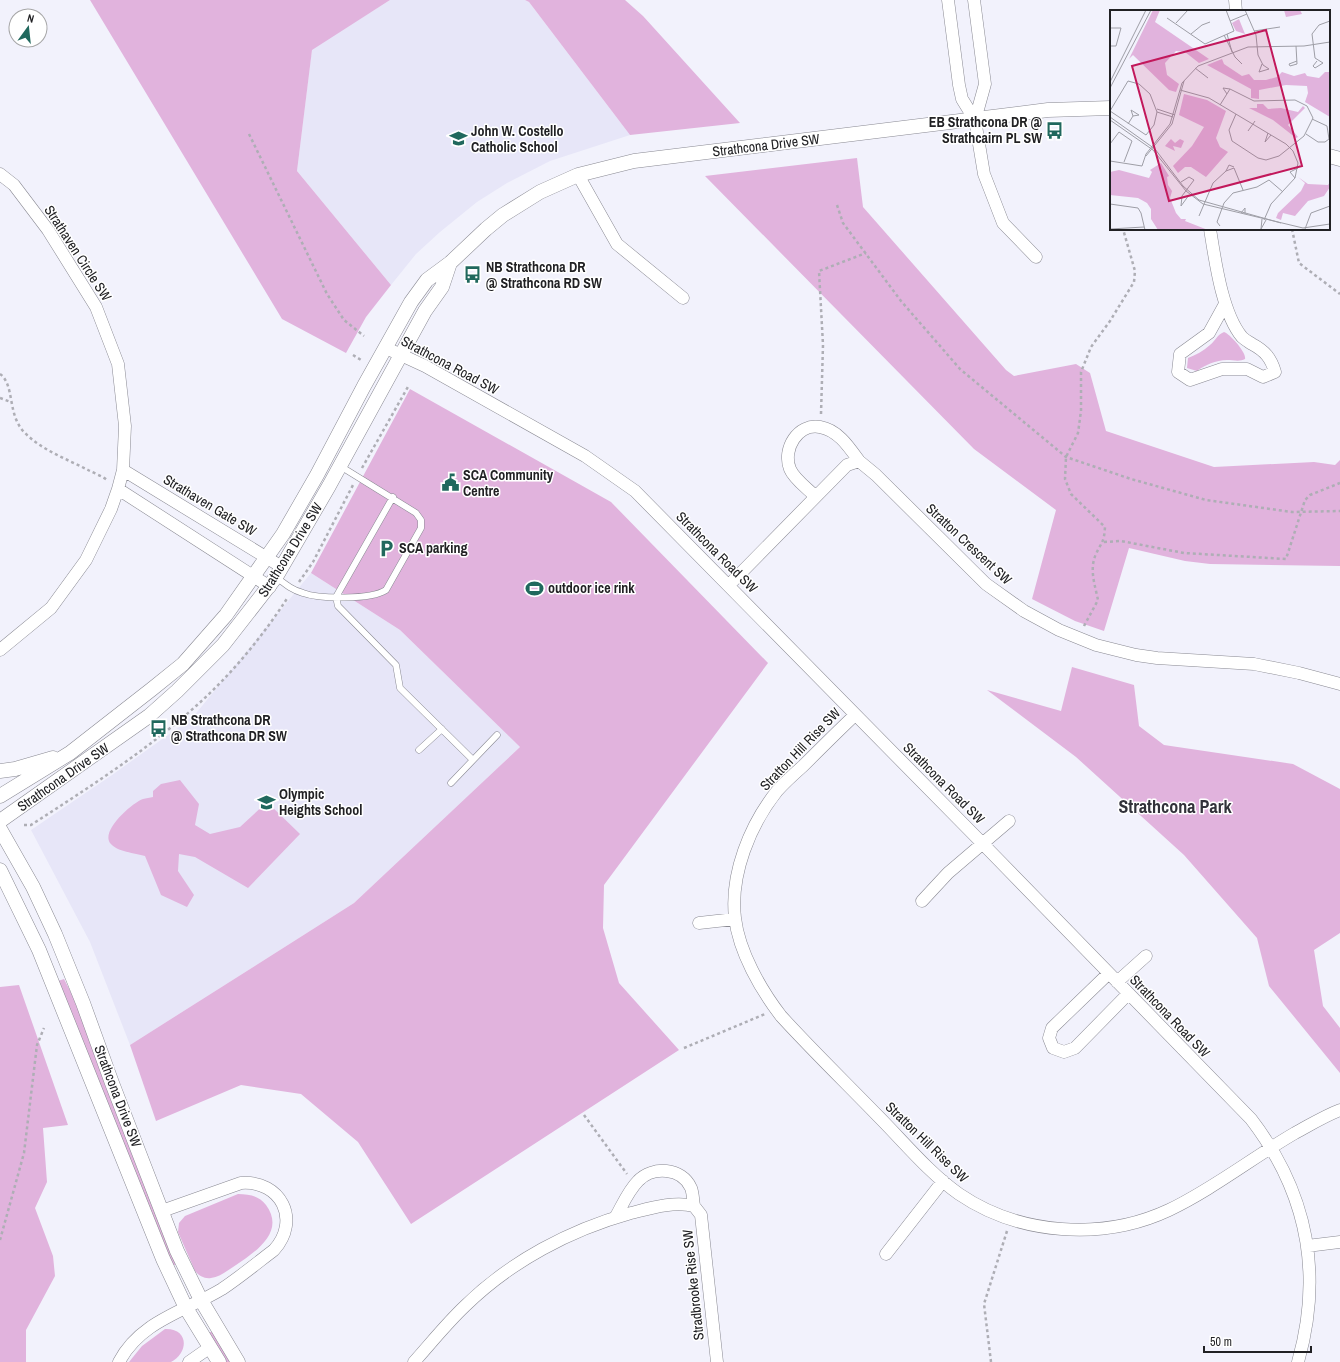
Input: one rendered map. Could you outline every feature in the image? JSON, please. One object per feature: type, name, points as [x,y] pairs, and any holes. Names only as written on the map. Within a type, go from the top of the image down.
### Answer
[{"type":"street","points":[[948,0],[962,99],[975,120],[984,174],[1003,223],[1036,257]]},
{"type":"street","points":[[974,0],[984,84],[975,120]]},
{"type":"street","points":[[1235,0],[1236,10]]},
{"type":"street","name":"Strathcona Drive SW","points":[[0,796],[70,753],[183,664],[226,615],[268,558],[317,475],[411,302],[426,280],[450,263],[486,229],[509,211],[540,192],[578,176],[634,161],[1048,110],[1110,108]]},
{"type":"street","points":[[1330,156],[1340,159]]},
{"type":"street","name":"Strathaven Circle SW","points":[[0,174],[14,185],[48,230],[96,307],[118,364],[125,426],[123,470],[118,489],[111,510],[86,560],[52,608],[0,650]]},
{"type":"street","points":[[578,176],[617,244],[683,298]]},
{"type":"street","points":[[1210,230],[1225,304],[1232,322],[1243,338],[1263,350],[1271,360],[1275,372],[1263,377],[1247,369],[1222,369],[1190,380],[1178,372],[1180,354],[1209,333],[1225,304]]},
{"type":"street","name":"Strathcona Drive SW","points":[[0,821],[149,716],[177,691],[223,645],[276,577],[340,466],[425,311],[442,286],[450,263]]},
{"type":"street","name":"Strathcona Road SW","points":[[386,348],[402,355],[585,456],[629,487],[729,585],[1251,1119],[1271,1147],[1281,1166],[1295,1198],[1307,1246],[1310,1288],[1309,1308],[1306,1329],[1298,1362]]},
{"type":"street","points":[[815,496],[794,475],[788,462],[788,454],[792,440],[797,435],[808,428],[820,427]]},
{"type":"street","name":"Stratton Crescent SW","points":[[820,427],[833,432],[846,443],[859,461],[876,475],[986,584],[1024,611],[1058,630],[1096,645],[1136,655],[1157,658],[1254,664],[1299,673],[1340,684]]},
{"type":"street","points":[[729,585],[847,465],[859,461]]},
{"type":"street","name":"Strathaven Gate SW","points":[[123,470],[268,558],[276,577]]},
{"type":"street","points":[[118,489],[255,576],[276,577]]},
{"type":"street","name":"Stratton Hill Rise SW","points":[[855,715],[778,790],[756,822],[746,846],[739,872],[735,898],[735,919],[752,970],[775,1009],[799,1036],[943,1181],[976,1205],[1011,1219],[1034,1225],[1074,1229],[1107,1228],[1133,1223],[1162,1213],[1182,1203],[1271,1147]]},
{"type":"street","points":[[0,771],[15,769],[70,753]]},
{"type":"street","points":[[922,901],[948,874],[1009,821]]},
{"type":"street","name":"Strathcona Drive SW","points":[[0,829],[33,887],[55,934],[83,1002],[112,1083],[177,1251],[201,1300],[238,1362]]},
{"type":"street","name":"Strathcona Drive SW","points":[[0,870],[39,950],[163,1259],[186,1308],[219,1362]]},
{"type":"street","points":[[700,923],[735,919]]},
{"type":"street","points":[[1128,994],[1075,1048],[1064,1052],[1054,1048],[1049,1038],[1052,1028],[1112,978],[1146,956]]},
{"type":"street","points":[[1271,1147],[1322,1118],[1340,1110]]},
{"type":"street","name":"Stradbrooke Rise SW","points":[[615,1218],[637,1182],[653,1172],[668,1171],[674,1173],[681,1176],[690,1187],[694,1206],[701,1215],[717,1362]]},
{"type":"street","points":[[886,1254],[943,1181]]},
{"type":"street","points":[[119,1362],[135,1339],[156,1323],[222,1288],[274,1250],[280,1244],[286,1228],[287,1219],[282,1203],[275,1193],[265,1186],[249,1182],[241,1183],[162,1210]]},
{"type":"street","points":[[414,1362],[466,1305],[507,1270],[527,1257],[558,1241],[615,1218],[669,1206],[685,1204],[694,1206]]},
{"type":"street","points":[[1307,1246],[1340,1242]]},
{"type":"street","points":[[189,1362],[210,1348]]},
{"type":"lane","points":[[276,577],[293,590],[323,597],[365,596],[381,594],[386,590],[421,528],[421,520],[416,513],[393,497],[357,478],[340,466]]},
{"type":"lane","points":[[393,497],[336,597],[338,606],[396,665],[400,688],[473,760]]},
{"type":"lane","points":[[419,750],[442,729]]},
{"type":"lane","points":[[451,783],[497,735]]},
{"type":"path","points":[[249,134],[293,228],[327,294],[344,320],[364,336]]},
{"type":"path","points":[[836,205],[843,223],[901,301],[960,369],[1019,420],[1066,457],[1131,479],[1206,500],[1292,512],[1340,511]]},
{"type":"path","points":[[1084,626],[1098,600],[1092,573],[1096,554],[1104,542],[1105,527],[1071,494],[1065,479],[1066,457],[1078,433],[1081,411],[1081,372],[1091,347],[1110,321],[1134,282],[1134,271],[1123,230]]},
{"type":"path","points":[[1292,230],[1299,263],[1340,294]]},
{"type":"path","points":[[820,427],[823,345],[819,271],[866,253]]},
{"type":"path","points":[[353,355],[361,360]]},
{"type":"path","points":[[0,374],[9,386],[16,421],[25,432],[41,446],[104,478],[118,489]]},
{"type":"path","points":[[0,398],[11,402]]},
{"type":"path","points":[[1104,542],[1121,541],[1184,554],[1286,559],[1305,500],[1310,495],[1340,483]]},
{"type":"path","points":[[684,1048],[775,1009]]},
{"type":"path","points":[[0,1240],[24,1153],[37,1044],[44,1028]]},
{"type":"path","points":[[584,1115],[626,1173],[637,1182]]},
{"type":"path","points":[[991,1362],[984,1304],[1011,1219]]},
{"type":"shaded area","points":[[90,0],[390,0],[312,50],[297,171],[391,285],[366,317],[346,353],[282,319]]},
{"type":"shaded area","name":"John W. Costello Catholic School","points":[[390,0],[525,0],[529,2],[630,135],[550,161],[507,183],[477,202],[440,232],[416,254],[391,285],[297,171],[312,49]]},
{"type":"shaded area","points":[[525,0],[625,0],[643,16],[740,123],[630,135],[529,2]]},
{"type":"shaded area","points":[[857,158],[863,207],[1006,370],[1014,376],[1076,364],[1090,373],[1106,431],[1214,467],[1314,462],[1335,465],[1340,460],[1340,566],[1210,564],[1185,561],[1129,548],[1104,631],[1075,621],[1032,599],[1056,510],[974,449],[705,176]]},
{"type":"shaded area","points":[[1224,332],[1238,344],[1245,356],[1245,359],[1239,361],[1227,360],[1215,362],[1197,371],[1187,368],[1188,358],[1205,349]]},
{"type":"shaded area","points":[[410,389],[611,502],[768,663],[604,885],[603,928],[619,983],[679,1050],[411,1224],[358,1142],[301,1094],[241,1085],[156,1121],[130,1045],[354,903],[520,747],[400,630],[311,573]]},
{"type":"shaded area","name":"Olympic Heights School","points":[[311,573],[400,630],[520,747],[354,903],[130,1045],[90,942],[31,830],[112,775],[193,717]]},
{"type":"shaded area","points":[[1072,667],[1134,685],[1139,726],[1164,745],[1293,764],[1340,789],[1340,933],[1314,950],[1323,1006],[1340,1028],[1340,1073],[1269,986],[1257,938],[1184,855],[1076,757],[987,690],[1061,711]]},
{"type":"shaded area","points":[[180,780],[199,804],[195,825],[210,834],[240,827],[267,802],[300,834],[248,888],[195,857],[179,854],[178,871],[194,895],[187,907],[161,895],[145,856],[126,852],[117,848],[110,843],[108,838],[114,824],[125,811],[143,799],[153,797],[153,791],[161,784]]},
{"type":"shaded area","points":[[64,979],[78,1006],[176,1262],[175,1265],[173,1265],[58,981]]},
{"type":"shaded area","points":[[19,985],[68,1125],[43,1128],[47,1182],[35,1208],[53,1256],[55,1276],[26,1330],[26,1362],[0,1362],[0,987]]},
{"type":"shaded area","points":[[238,1194],[254,1196],[266,1205],[271,1215],[272,1224],[270,1232],[266,1240],[244,1260],[221,1275],[209,1278],[202,1277],[195,1271],[178,1232],[179,1223],[185,1216]]},
{"type":"shaded area","points":[[165,1329],[179,1332],[182,1337],[184,1342],[183,1347],[177,1358],[171,1362],[129,1362],[142,1346]]},
{"type":"shaded area","points":[[212,1332],[233,1362],[225,1362],[208,1334]]},
{"type":"place","name":"EB Strathcona DR @ Strathcairn PL SW","points":[[1055,130]]},
{"type":"place","name":"John W. Costello Catholic School","points":[[458,139]]},
{"type":"place","name":"NB Strathcona DR @ Strathcona RD SW","points":[[473,275]]},
{"type":"place","name":"SCA Community Centre","points":[[450,483]]},
{"type":"place","name":"SCA parking","points":[[386,548]]},
{"type":"place","name":"outdoor ice rink","points":[[535,588]]},
{"type":"place","name":"NB Strathcona DR @ Strathcona DR SW","points":[[158,728]]},
{"type":"place","name":"Olympic Heights School","points":[[266,802]]},
{"type":"district","name":"Strathcona Park","points":[[1175,806]]}]
